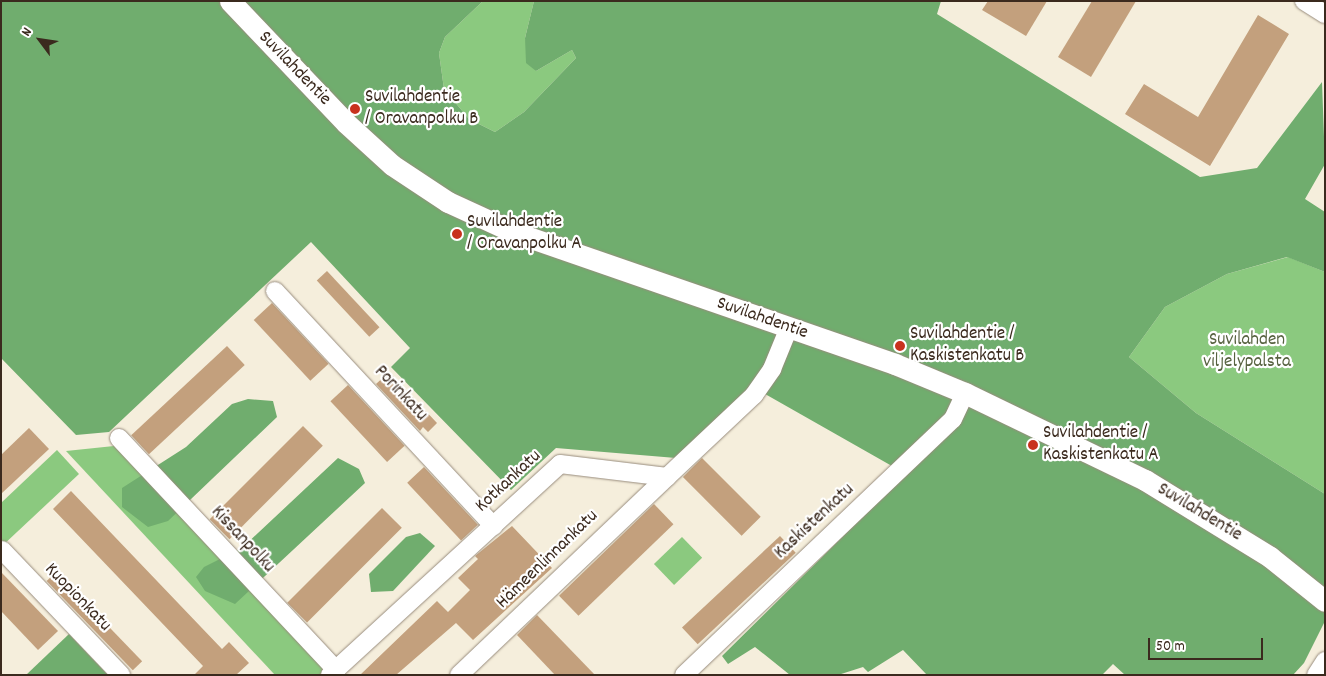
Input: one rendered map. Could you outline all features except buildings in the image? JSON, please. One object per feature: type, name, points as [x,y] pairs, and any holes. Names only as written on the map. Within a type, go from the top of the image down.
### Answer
[{"type":"street","name":"Suvilahdentie","points":[[230,1],[346,123],[392,164],[448,202],[511,231],[788,330],[895,364],[965,393],[1145,480],[1270,557],[1325,600]]},
{"type":"street","points":[[1304,1],[1325,14]]},
{"type":"street","name":"Porinkatu","points":[[275,291],[493,526]]},
{"type":"street","points":[[667,477],[754,395],[772,369],[788,330]]},
{"type":"street","name":"Kaskistenkatu","points":[[684,675],[952,420],[965,393]]},
{"type":"street","name":"Kissanpolku","points":[[119,438],[333,672]]},
{"type":"street","name":"Kotkankatu","points":[[333,672],[560,464],[667,477]]},
{"type":"street","name":"Hämeenlinnankatu","points":[[459,675],[667,477]]},
{"type":"street","name":"Kuopionkatu","points":[[2,550],[121,675]]},
{"type":"street","points":[[1316,675],[1325,661]]},
{"type":"green space","points":[[1,1],[483,1],[445,37],[439,53],[444,89],[469,119],[495,132],[524,112],[576,58],[572,50],[536,71],[526,63],[525,38],[534,1],[941,1],[937,14],[1200,177],[1257,168],[1322,82],[1325,164],[1305,199],[1325,212],[1325,272],[1287,257],[1227,274],[1165,307],[1129,357],[1196,413],[1325,494],[1325,621],[1304,663],[1293,675],[1125,675],[1113,664],[1102,675],[927,675],[903,650],[868,672],[863,667],[838,675],[790,675],[755,647],[728,664],[722,656],[906,474],[751,386],[676,458],[556,448],[511,490],[391,367],[410,348],[311,242],[109,432],[76,435],[1,358]]},
{"type":"green space","points":[[483,1],[534,1],[525,38],[536,71],[572,50],[576,58],[524,112],[495,132],[469,119],[444,89],[439,53],[445,37]]},
{"type":"green space","name":"Suvilahden viljelypalsta","points":[[1288,257],[1325,272],[1325,494],[1196,413],[1129,357],[1165,307],[1227,274]]},
{"type":"green space","points":[[248,399],[273,401],[277,417],[168,521],[148,527],[122,507],[122,488],[186,447],[232,404]]},
{"type":"green space","points":[[114,446],[328,667],[319,675],[275,675],[66,451]]},
{"type":"green space","points":[[57,450],[79,474],[1,547],[1,503]]},
{"type":"green space","points":[[338,458],[359,469],[365,483],[235,604],[205,591],[196,577],[204,567],[242,548]]},
{"type":"green space","points":[[420,533],[435,546],[393,591],[371,592],[369,574],[406,537]]},
{"type":"green space","points":[[682,537],[702,558],[674,585],[654,564]]},
{"type":"green space","points":[[69,634],[108,675],[26,675]]},
{"type":"place","name":"Suvilahdentie / Oravanpolku B","points":[[355,109]]},
{"type":"place","name":"Suvilahdentie / Oravanpolku A","points":[[457,234]]},
{"type":"place","name":"Suvilahdentie / Kaskistenkatu B","points":[[900,346]]},
{"type":"place","name":"Suvilahdentie / Kaskistenkatu A","points":[[1033,445]]}]
